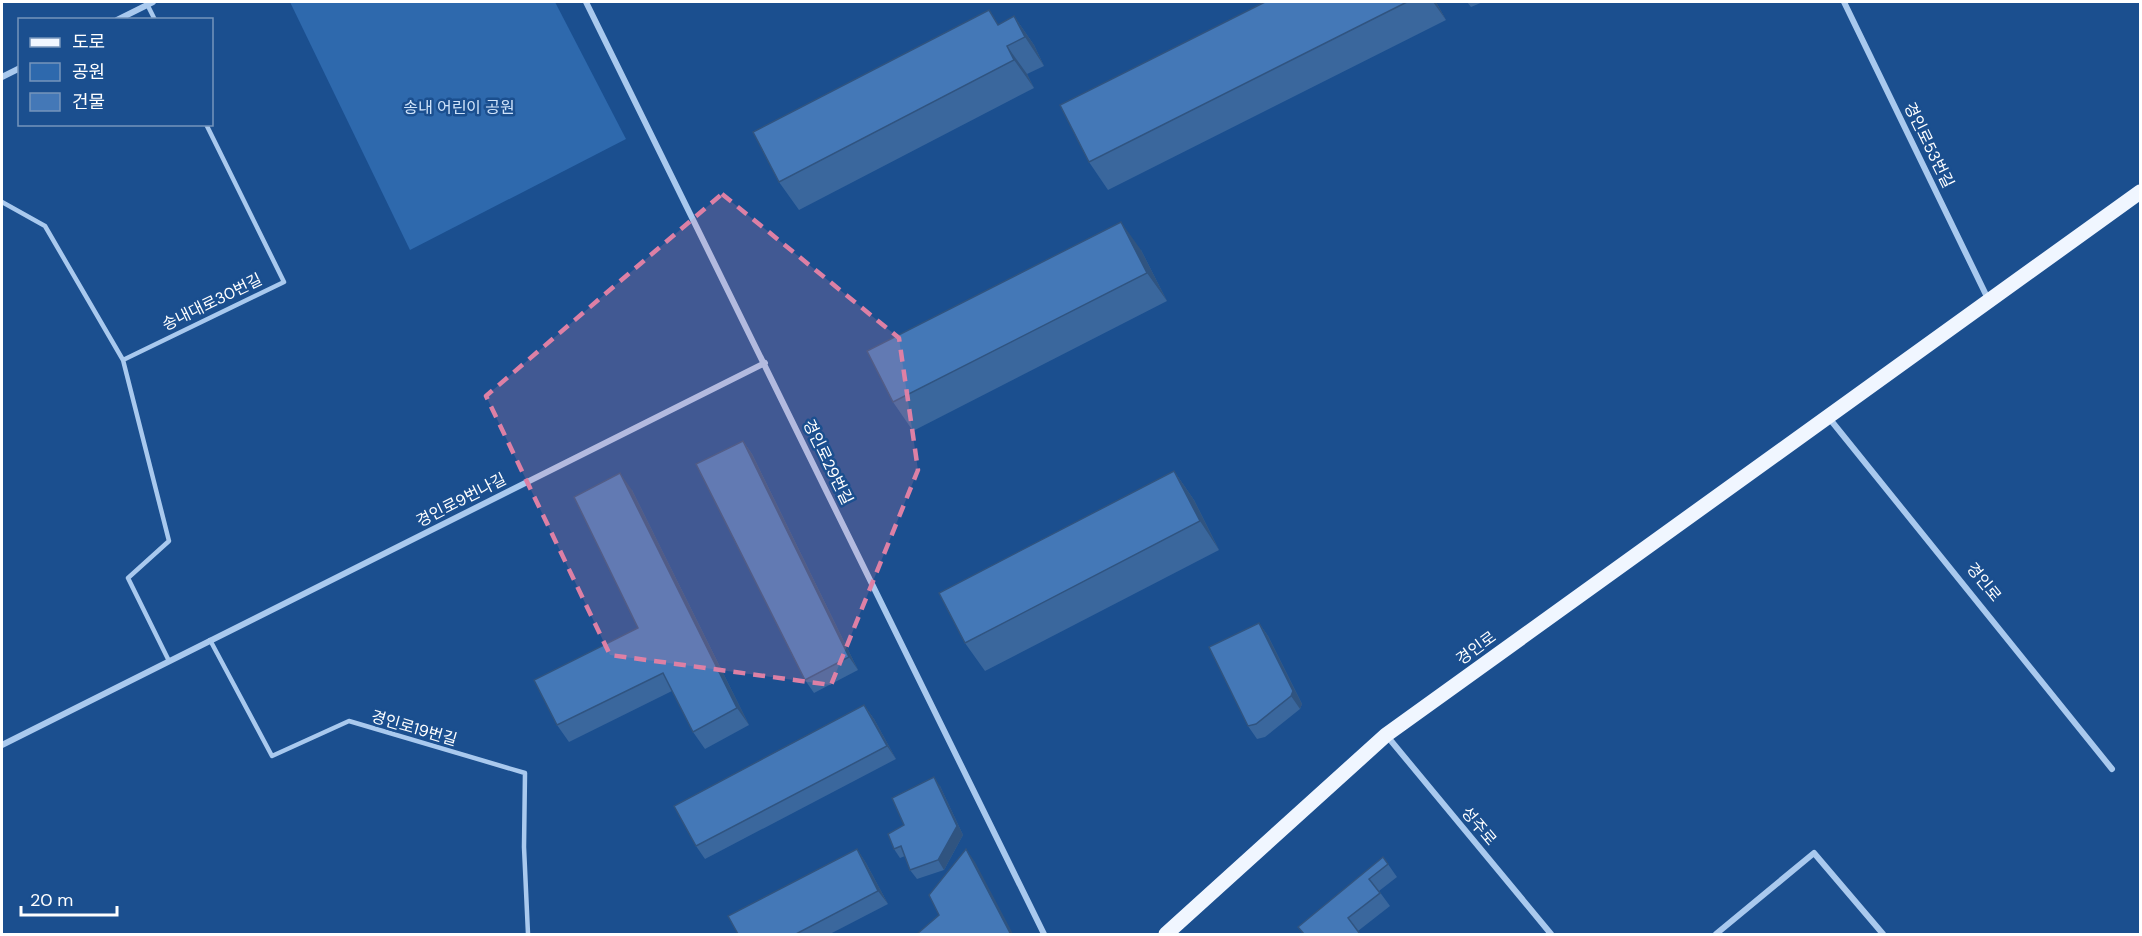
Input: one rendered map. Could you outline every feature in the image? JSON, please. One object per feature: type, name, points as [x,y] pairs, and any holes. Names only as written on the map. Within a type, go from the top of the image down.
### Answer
[{"type":"main road","name":"경인로","points":[[1166,934],[1386,735],[2140,192]]},
{"type":"street","name":"경인로29번길","points":[[586,2],[1044,934]]},
{"type":"street","name":"경인로53번길","points":[[1844,2],[1989,301]]},
{"type":"street","points":[[121,18],[150,3]]},
{"type":"street","points":[[2,77],[18,69]]},
{"type":"street","name":"경인로9번나길","points":[[2,745],[765,363]]},
{"type":"street","name":"경인로","points":[[1828,417],[2112,769]]},
{"type":"street","name":"성주로","points":[[1386,735],[1551,934]]},
{"type":"street","points":[[1716,934],[1814,853],[1883,934]]},
{"type":"lane","points":[[150,3],[154,18]]},
{"type":"lane","name":"송내대로30번길","points":[[123,360],[284,282],[208,126]]},
{"type":"lane","points":[[2,202],[45,226],[123,360],[169,541],[128,578],[169,662]]},
{"type":"lane","name":"경인로19번길","points":[[210,640],[272,756],[349,721],[525,773],[524,847],[528,934]]},
{"type":"highlighted area","points":[[722,194],[899,338],[918,470],[831,685],[610,655],[486,396]]},
{"type":"green space","name":"송내 어린이 공원","points":[[290,2],[555,2],[626,139],[410,250]]},
{"type":"building","points":[[1265,2],[1407,2],[1089,162],[1060,105]]},
{"type":"building","points":[[989,10],[998,25],[1014,16],[1025,37],[1007,46],[1014,60],[779,182],[753,132]]},
{"type":"building","points":[[1121,222],[1147,273],[893,402],[867,351]]},
{"type":"building","points":[[743,441],[849,657],[805,680],[696,464]]},
{"type":"building","points":[[1174,471],[1200,521],[965,643],[939,593]]},
{"type":"building","points":[[620,473],[737,708],[693,732],[663,673],[557,725],[534,680],[638,628],[574,497]]},
{"type":"building","points":[[1259,623],[1293,691],[1291,696],[1256,724],[1248,726],[1209,647]]},
{"type":"building","points":[[864,705],[887,746],[696,846],[674,806]]},
{"type":"building","points":[[934,777],[957,826],[938,860],[910,870],[901,846],[894,849],[888,834],[904,825],[892,798]]},
{"type":"building","points":[[857,849],[878,891],[796,934],[738,934],[728,916]]},
{"type":"building","points":[[966,849],[1010,933],[917,934],[939,915],[929,895]]},
{"type":"building","points":[[1383,857],[1388,864],[1369,879],[1380,893],[1348,918],[1360,934],[1304,934],[1298,927]]}]
